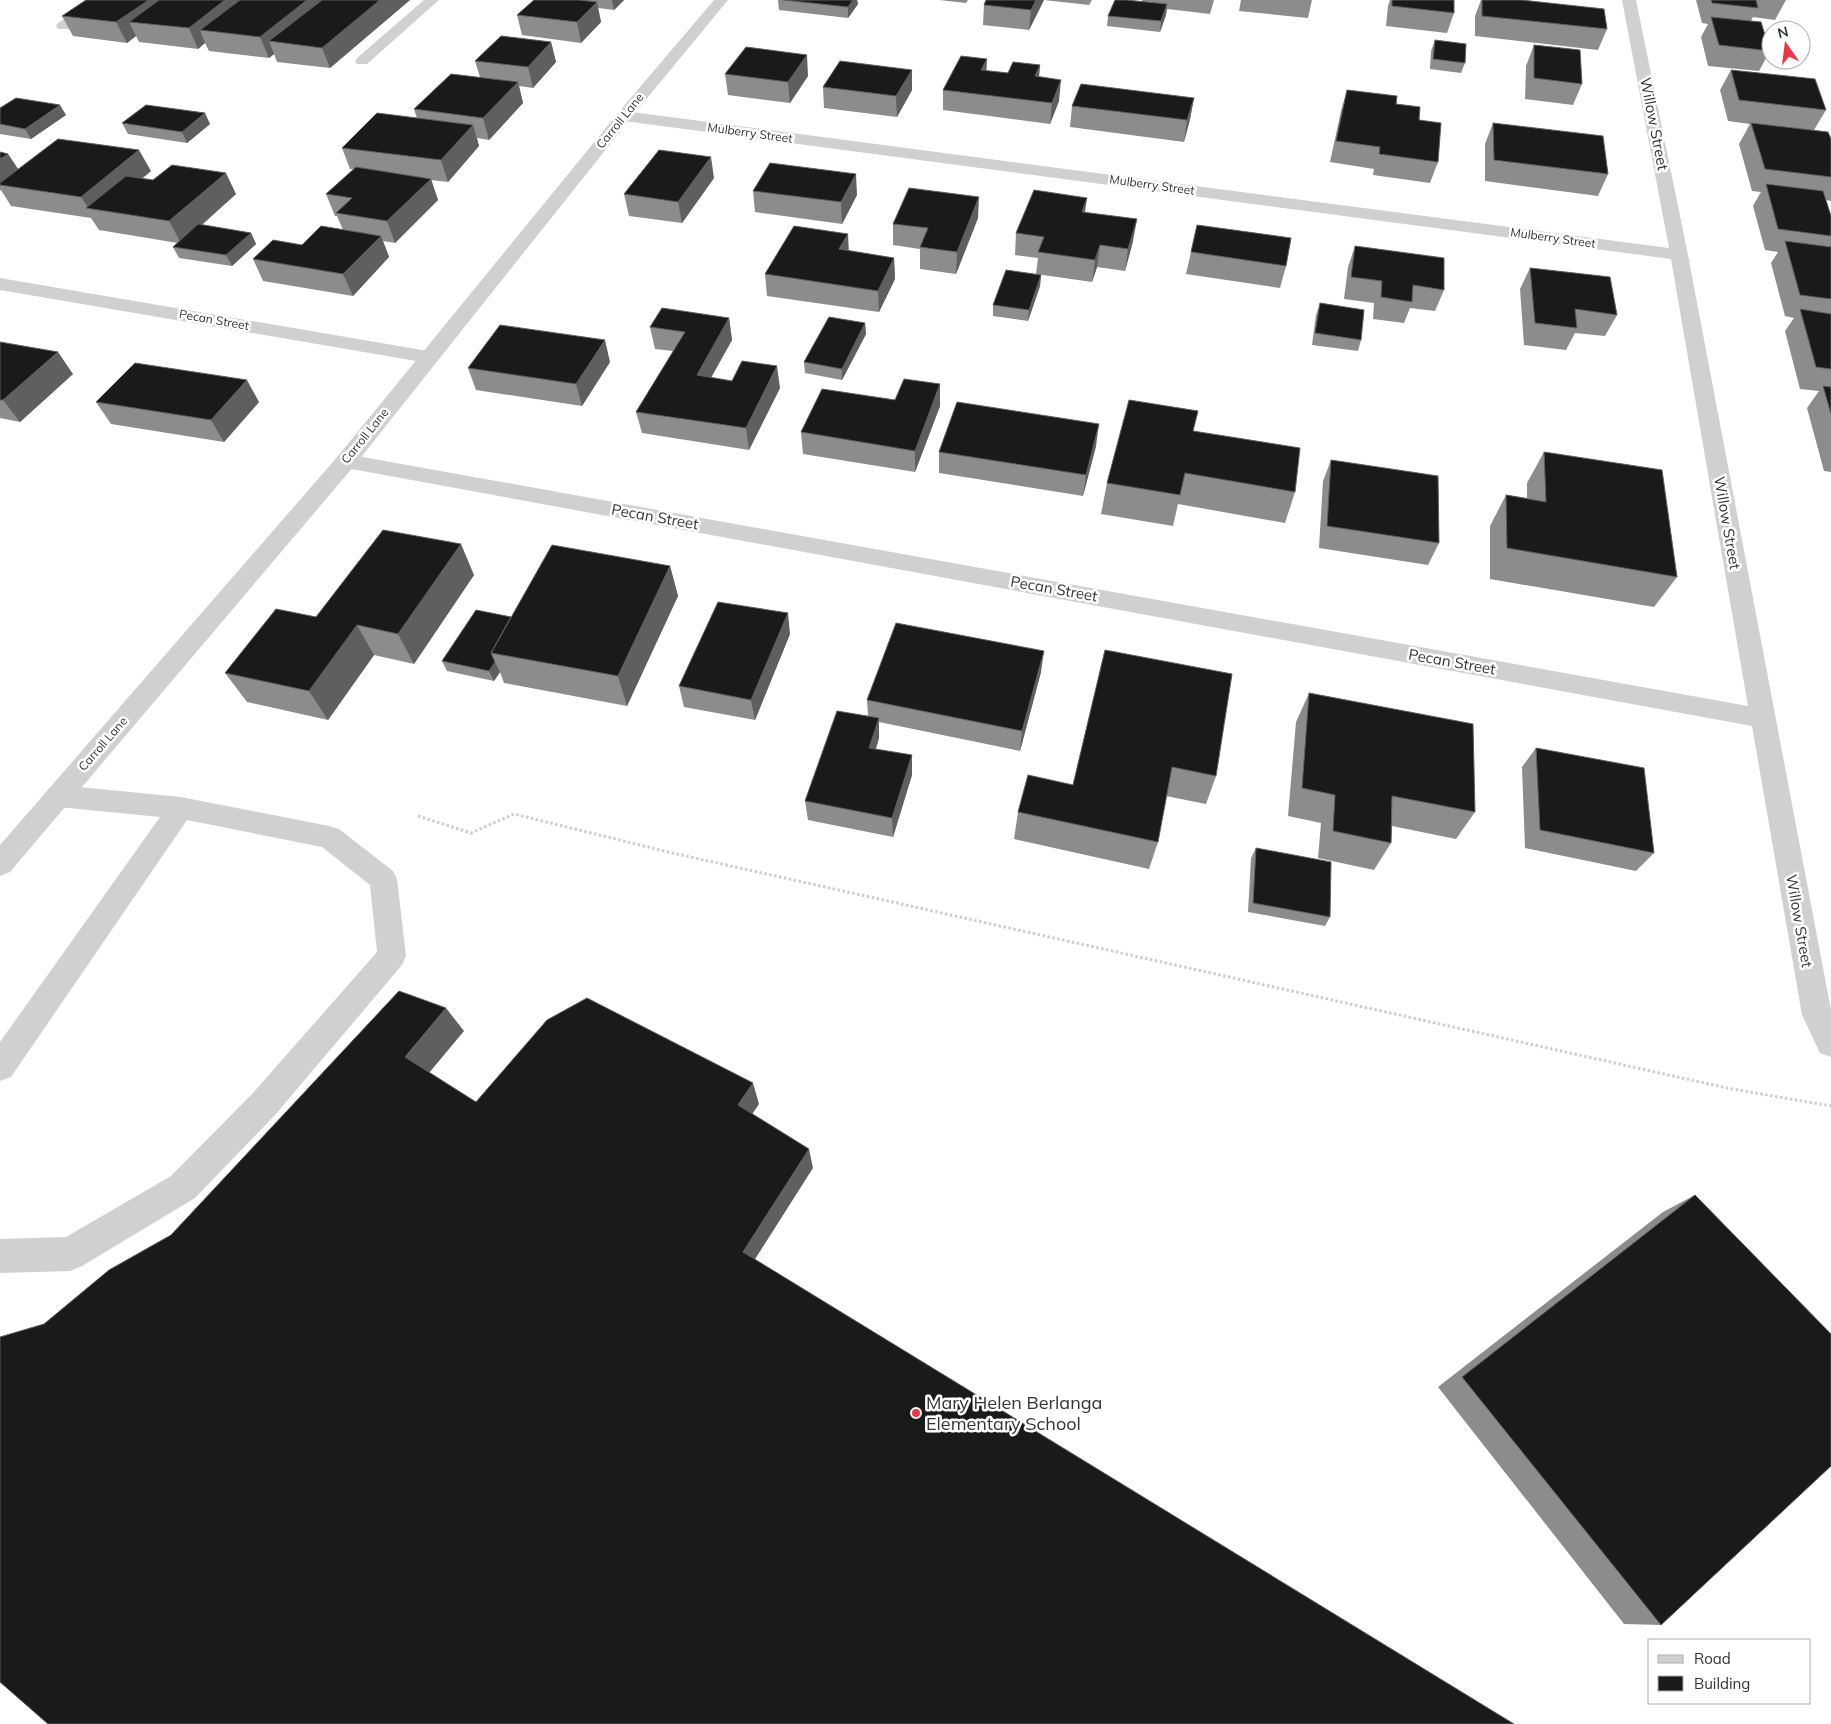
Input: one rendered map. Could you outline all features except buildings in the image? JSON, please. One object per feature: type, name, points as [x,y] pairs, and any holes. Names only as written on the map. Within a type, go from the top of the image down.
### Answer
[{"type":"street","points":[[63,26],[102,0]]},
{"type":"street","points":[[362,61],[432,0]]},
{"type":"street","name":"Carroll Lane","points":[[0,864],[346,461],[624,116],[721,0]]},
{"type":"street","name":"Willow Street","points":[[1624,0],[1679,255],[1817,1015],[1831,1043]]},
{"type":"street","name":"Mulberry Street","points":[[624,116],[1679,255]]},
{"type":"street","name":"Pecan Street","points":[[0,284],[428,357]]},
{"type":"street","name":"Pecan Street","points":[[346,461],[1762,718]]},
{"type":"street","points":[[0,1256],[70,1254],[184,1187],[264,1104],[392,956],[383,879],[329,837],[181,808],[58,796]]},
{"type":"street","points":[[0,1067],[181,808]]},
{"type":"path","points":[[418,816],[470,834],[514,814],[668,852],[1727,1088],[1831,1106]]},
{"type":"place","name":"Mary Helen Berlanga Elementary School","points":[[916,1413]]}]
